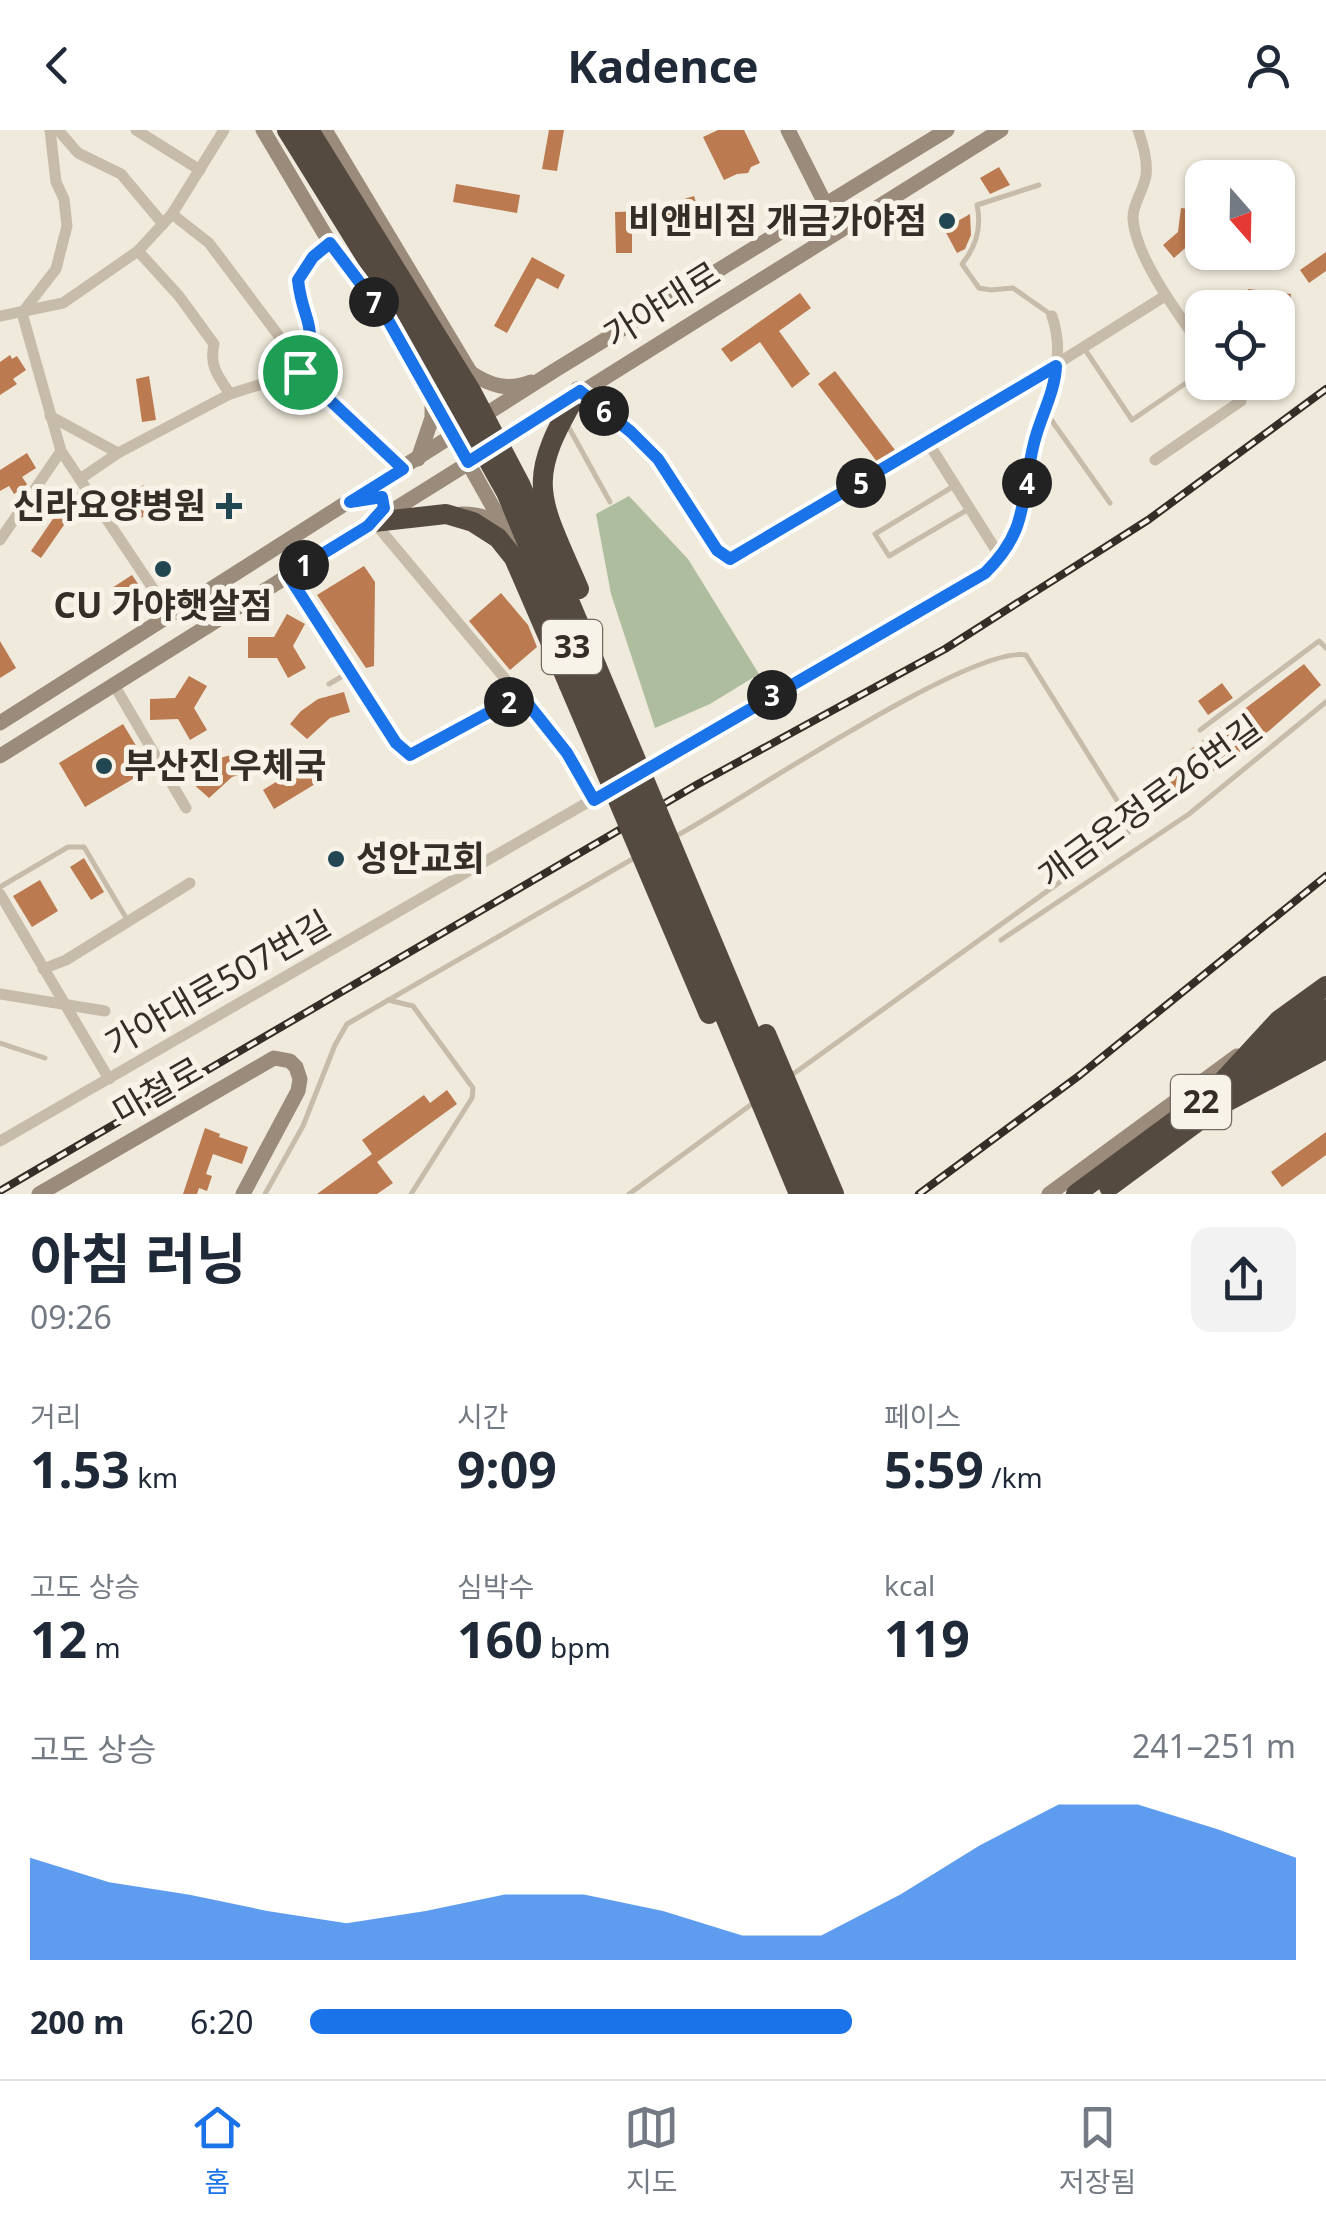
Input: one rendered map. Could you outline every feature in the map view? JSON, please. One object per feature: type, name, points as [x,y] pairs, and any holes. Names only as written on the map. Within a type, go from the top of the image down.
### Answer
[{"type":"highway","name":"33","points":[[287,130],[454,399],[506,492],[799,1194]]},
{"type":"highway","name":"33","points":[[308,130],[470,391],[520,486],[818,1194]]},
{"type":"highway","points":[[580,391],[548,446],[540,479],[546,513],[834,1194]]},
{"type":"highway","points":[[371,524],[446,514],[472,522],[498,538],[514,558],[786,1194]]},
{"type":"highway","points":[[1213,1102],[1279,1020],[1326,989]]},
{"type":"highway","name":"22","points":[[1100,1194],[1326,1009]]},
{"type":"highway","name":"22","points":[[1076,1194],[1326,1027]]},
{"type":"highway","points":[[1213,1102],[1310,1061],[1326,1049]]},
{"type":"main road","points":[[264,130],[330,243],[388,320],[503,525],[558,598],[492,411],[325,130]]},
{"type":"main road","points":[[788,130],[839,231]]},
{"type":"main road","name":"가야대로","points":[[0,722],[544,378],[947,130]]},
{"type":"main road","name":"가야대로","points":[[0,756],[1002,130]]},
{"type":"main road","points":[[471,373],[485,382],[507,387],[544,378]]},
{"type":"main road","points":[[418,459],[432,418],[432,396]]},
{"type":"main road","points":[[542,471],[533,486],[542,552]]},
{"type":"main road","points":[[350,502],[382,497],[384,508],[371,524]]},
{"type":"main road","points":[[446,514],[480,514],[503,525]]},
{"type":"main road","points":[[1048,1194],[1326,989]]},
{"type":"main road","points":[[1112,1194],[1326,1041]]},
{"type":"main road","name":"마철로","points":[[40,1194],[274,1058],[290,1061],[300,1079],[298,1091],[243,1194]]},
{"type":"street","points":[[50,130],[56,182],[64,200],[67,226],[56,270],[22,313],[60,451],[170,614]]},
{"type":"street","points":[[58,130],[78,153],[121,174],[168,219],[209,243],[288,348],[300,372],[403,469]]},
{"type":"street","points":[[0,316],[63,303],[138,251],[168,219],[224,130]]},
{"type":"street","points":[[1138,130],[1146,176],[1132,215],[1136,234],[1165,296],[1185,324]]},
{"type":"street","points":[[141,133],[200,170]]},
{"type":"street","points":[[300,372],[312,343],[310,322],[301,308],[298,280],[313,257],[330,243]]},
{"type":"street","points":[[138,251],[179,296],[214,344],[211,359],[217,377],[230,394]]},
{"type":"street","points":[[580,391],[658,459],[717,550],[730,559],[929,444],[1165,296]]},
{"type":"street","points":[[929,444],[1001,558],[1018,530],[1034,441],[1056,380],[1052,316]]},
{"type":"street","points":[[80,479],[118,453],[230,394],[300,372]]},
{"type":"street","points":[[1155,460],[1240,400]]},
{"type":"street","points":[[50,416],[118,453]]},
{"type":"street","points":[[0,540],[60,451]]},
{"type":"street","points":[[371,524],[521,695],[567,753],[594,800]]},
{"type":"street","name":"가야대로507번길","points":[[0,1141],[985,573],[1001,558]]},
{"type":"street","points":[[288,575],[396,743],[410,755],[521,695]]},
{"type":"street","points":[[113,684],[186,808]]},
{"type":"street","points":[[43,969],[66,960],[190,882]]},
{"type":"street","points":[[0,891],[109,1079]]},
{"type":"street","points":[[0,994],[105,1011]]},
{"type":"lane","points":[[1039,185],[977,206],[980,219],[974,249],[962,264],[979,288],[1013,288],[1052,316]]},
{"type":"lane","points":[[1084,348],[1132,420],[1185,384]]},
{"type":"lane","points":[[1045,410],[1110,503]]},
{"type":"lane","points":[[563,417],[610,502]]},
{"type":"lane","points":[[955,485],[875,534],[889,556],[970,509]]},
{"type":"lane","points":[[1200,730],[1319,641],[1326,648]]},
{"type":"lane","points":[[268,1193],[303,1126],[334,1045],[348,1024],[583,885],[975,664],[1015,653],[1026,655],[1128,818],[1128,833],[629,1194]]},
{"type":"lane","points":[[329,684],[350,671]]},
{"type":"lane","name":"개금온정로26번길","points":[[1000,940],[1190,814],[1326,702]]},
{"type":"lane","points":[[166,773],[186,761]]},
{"type":"lane","points":[[0,891],[68,847],[84,846],[128,921]]},
{"type":"lane","points":[[388,1000],[413,1006],[473,1088],[472,1098],[410,1194]]},
{"type":"lane","points":[[0,1043],[46,1058]]},
{"type":"green space","points":[[629,496],[688,559],[759,674],[710,704],[655,728],[611,594],[596,514]]},
{"type":"building","points":[[549,130],[564,130],[557,171],[542,169]]},
{"type":"building","points":[[718,130],[744,130],[760,163],[748,173],[724,180],[703,137]]},
{"type":"building","points":[[999,167],[1010,185],[990,194],[980,178]]},
{"type":"building","points":[[456,184],[520,195],[517,213],[453,202]]},
{"type":"building","points":[[694,196],[699,212],[632,228],[632,253],[616,253],[615,212],[645,211]]},
{"type":"building","points":[[1181,208],[1185,209],[1185,248],[1174,258],[1163,245],[1178,232]]},
{"type":"building","points":[[970,214],[971,235],[965,249],[957,253],[944,229]]},
{"type":"building","points":[[1326,252],[1326,271],[1309,283],[1300,270]]},
{"type":"building","points":[[532,257],[565,275],[558,289],[537,278],[507,333],[494,326]]},
{"type":"building","points":[[800,293],[811,308],[779,331],[810,374],[792,388],[760,342],[731,362],[721,349]]},
{"type":"building","points":[[10,355],[12,359],[17,356],[26,370],[13,379],[17,384],[0,395],[0,362]]},
{"type":"building","points":[[835,371],[895,450],[878,463],[818,384]]},
{"type":"building","points":[[149,376],[156,420],[142,422],[136,379]]},
{"type":"building","points":[[27,453],[36,468],[22,477],[25,487],[14,494],[9,486],[0,491],[0,470]]},
{"type":"building","points":[[144,485],[161,516],[151,522],[147,515],[135,521],[128,508],[137,503],[131,492]]},
{"type":"building","points":[[74,488],[82,499],[41,558],[31,551]]},
{"type":"building","points":[[364,566],[375,582],[374,666],[366,668],[317,595]]},
{"type":"building","points":[[132,575],[143,591],[123,604],[112,588]]},
{"type":"building","points":[[501,593],[528,625],[537,647],[510,670],[469,621]]},
{"type":"building","points":[[287,614],[305,624],[293,646],[306,668],[288,678],[277,658],[248,658],[248,637],[274,637]]},
{"type":"building","points":[[0,641],[16,668],[0,678]]},
{"type":"building","points":[[1304,664],[1321,685],[1270,730],[1180,795],[1167,777],[1195,757],[1190,750]]},
{"type":"building","points":[[189,676],[207,686],[194,708],[207,730],[190,740],[178,719],[150,720],[150,699],[175,698]]},
{"type":"building","points":[[1222,683],[1233,698],[1208,715],[1198,701]]},
{"type":"building","points":[[344,692],[350,712],[330,718],[307,739],[290,724],[318,699]]},
{"type":"building","name":"부산진 우체국","points":[[123,724],[150,769],[85,807],[59,763]]},
{"type":"building","points":[[246,751],[251,771],[232,777],[209,798],[192,783],[220,758]]},
{"type":"building","points":[[313,759],[325,778],[274,809],[263,790]]},
{"type":"building","points":[[84,858],[104,892],[91,900],[70,867]]},
{"type":"building","points":[[40,880],[58,911],[32,927],[13,896]]},
{"type":"building","points":[[447,1090],[457,1104],[377,1162],[393,1183],[377,1194],[317,1194],[372,1154],[362,1140],[424,1095],[430,1103]]},
{"type":"building","points":[[205,1128],[248,1147],[242,1164],[213,1154],[206,1174],[212,1176],[207,1191],[199,1188],[197,1194],[183,1194]]},
{"type":"building","points":[[1326,1132],[1326,1155],[1282,1187],[1271,1172]]},
{"type":"railway","points":[[0,1191],[698,784],[945,649],[1148,520],[1326,389]]},
{"type":"railway","points":[[919,1194],[1080,1075],[1326,876]]},
{"type":"place","name":"비앤비짐 개금가야점","points":[[947,221]]},
{"type":"place","name":"신라요양병원","points":[[229,506]]},
{"type":"place","name":"CU 가야햇살점","points":[[163,569]]},
{"type":"place","name":"부산진 우체국","points":[[104,766]]},
{"type":"place","name":"성안교회","points":[[336,859]]},
{"type":"route","points":[[330,243],[388,320],[468,462],[580,391],[658,459],[717,550],[730,559],[1056,366],[1056,380],[1034,441],[1018,530],[1001,558],[985,573],[594,800],[567,753],[521,695],[410,755],[396,743],[288,575],[368,526],[384,508],[382,497],[350,502],[403,469],[300,372],[312,343],[310,322],[301,308],[298,280],[313,257],[330,243]]}]
